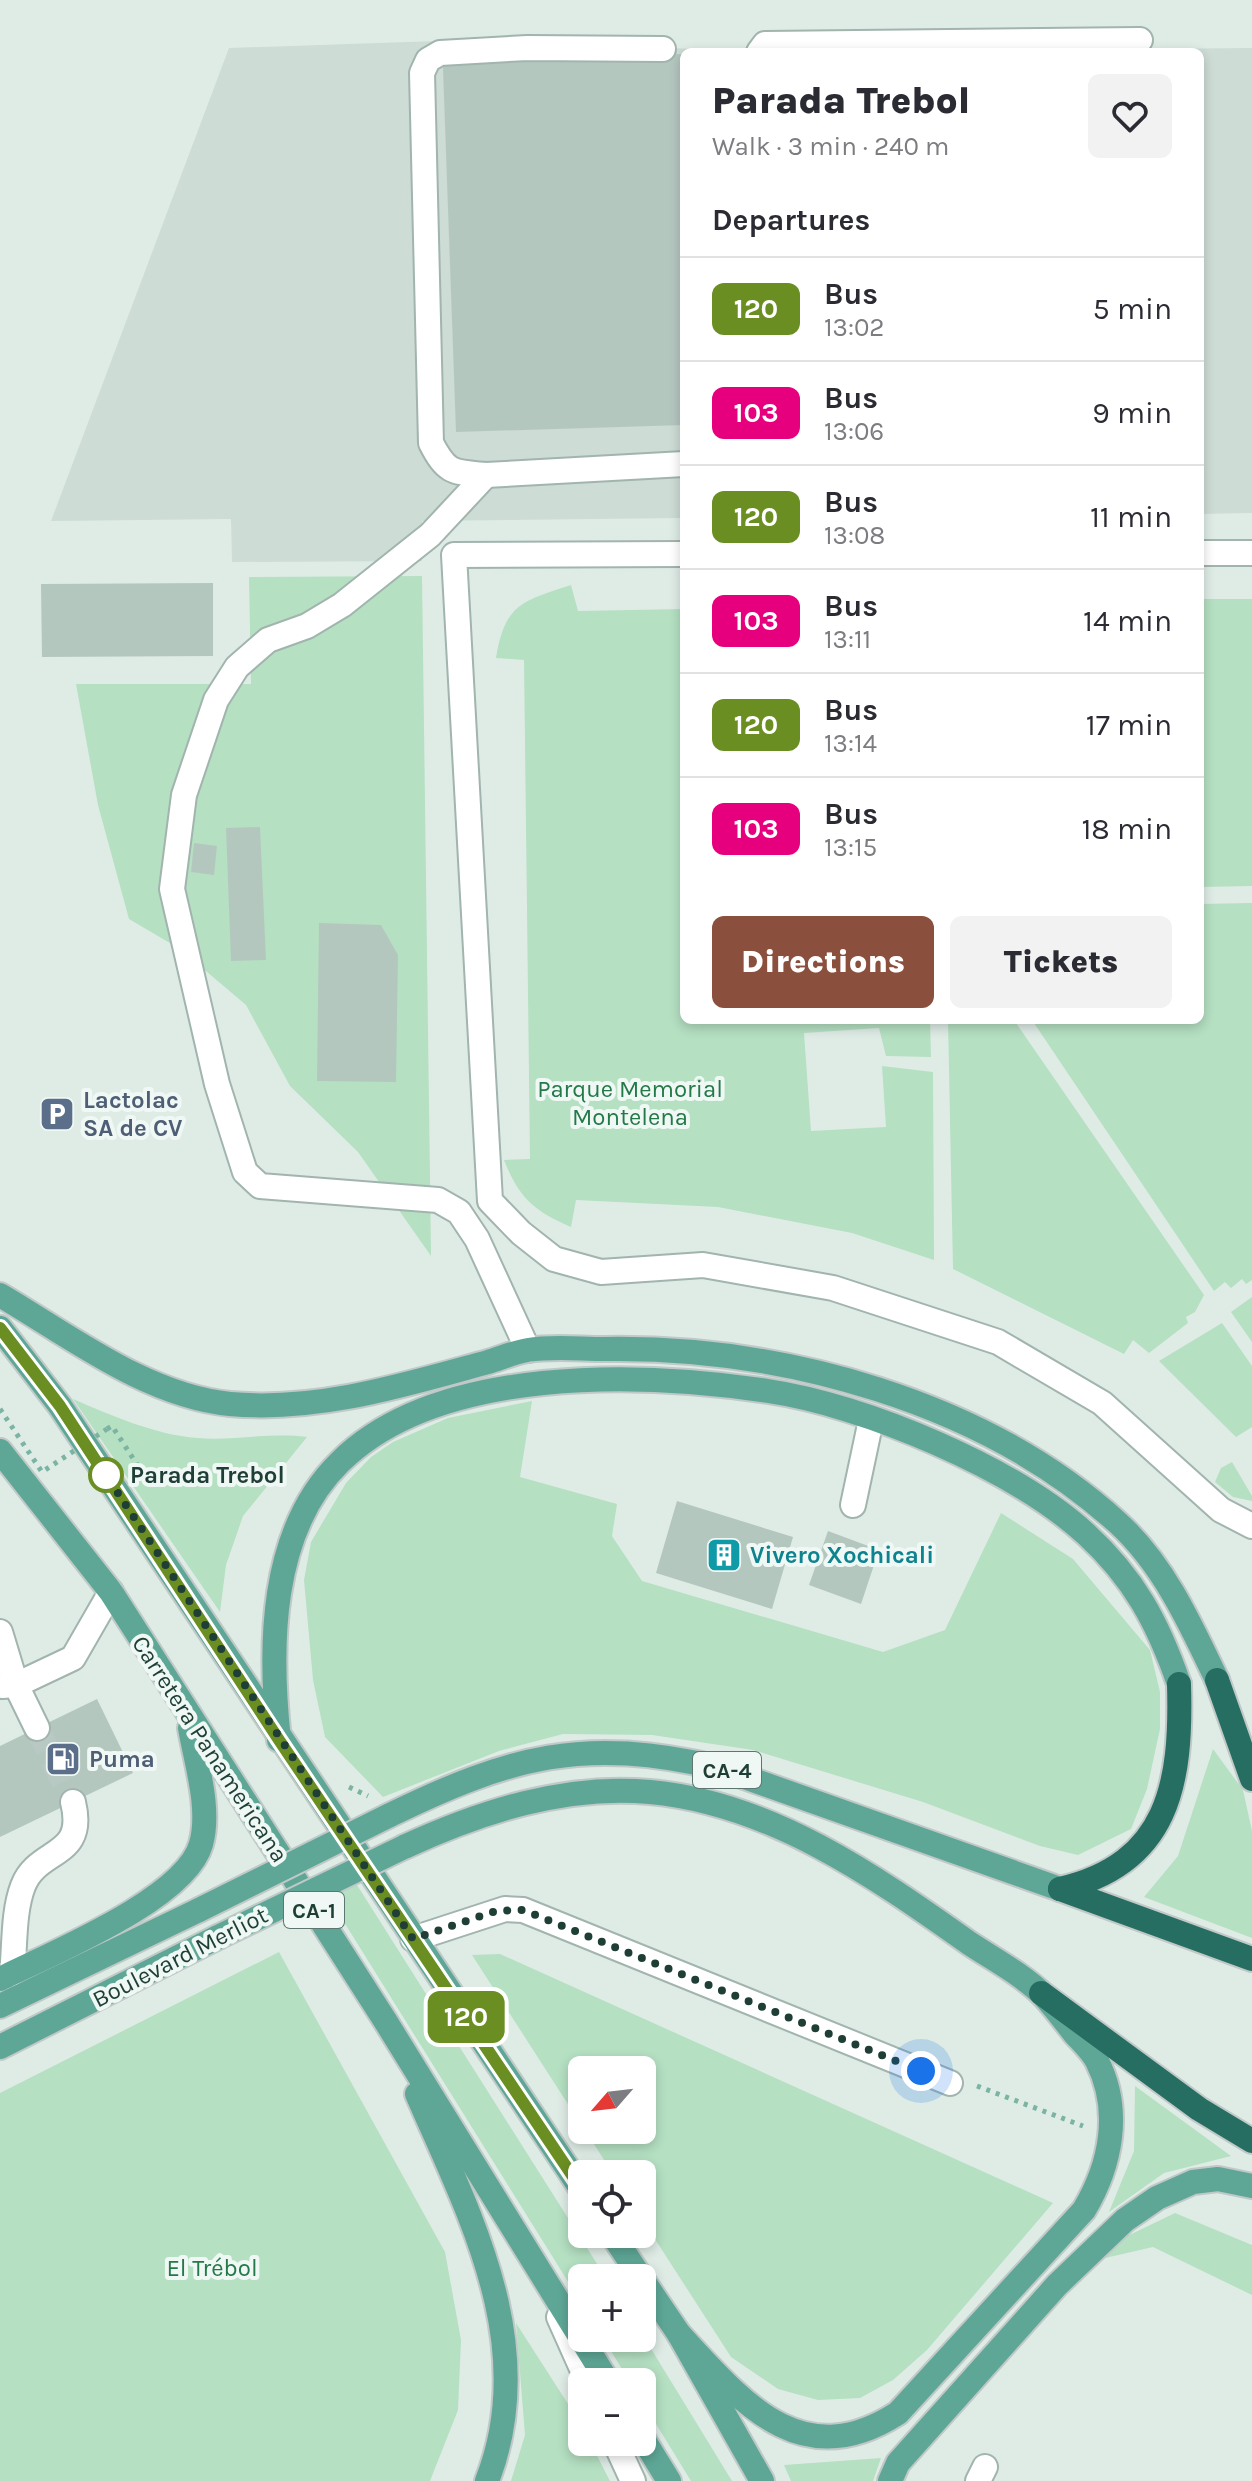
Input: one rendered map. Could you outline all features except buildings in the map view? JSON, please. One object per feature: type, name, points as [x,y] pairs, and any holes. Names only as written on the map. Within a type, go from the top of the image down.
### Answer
[{"type":"highway","points":[[1217,1680],[1252,1779]]},
{"type":"highway","points":[[1060,1889],[1110,1872],[1133,1856],[1154,1833],[1168,1800],[1178,1757],[1179,1684]]},
{"type":"highway","name":"CA-4","points":[[1060,1889],[1252,1959]]},
{"type":"highway","name":"CA-4","points":[[1041,1993],[1199,2109],[1252,2141]]},
{"type":"main road","points":[[0,1295],[141,1377],[183,1394],[226,1404],[310,1405],[353,1398],[528,1350],[662,1348],[735,1354],[831,1375],[933,1411],[985,1435],[1075,1487],[1120,1525],[1160,1574],[1188,1618],[1217,1680]]},
{"type":"main road","name":"CA-1","points":[[0,1328],[60,1406],[279,1740],[568,2169]]},
{"type":"main road","points":[[279,1740],[274,1639],[283,1575],[302,1519],[338,1463],[368,1438],[439,1403],[567,1382],[629,1380],[770,1391],[871,1420],[973,1462],[1034,1494],[1086,1533],[1126,1578],[1160,1629],[1179,1684]]},
{"type":"main road","name":"Carretera Panamericana","points":[[0,1451],[111,1592],[386,2022],[600,2368]]},
{"type":"main road","points":[[6,1976],[159,1896],[185,1873],[201,1845],[203,1817],[189,1717]]},
{"type":"main road","name":"Boulevard Merliot","points":[[0,2006],[464,1780],[512,1765],[596,1751],[661,1754],[719,1768],[1060,1889]]},
{"type":"main road","name":"Boulevard Merliot","points":[[0,2047],[218,1937],[439,1831],[532,1799],[590,1792],[649,1792],[709,1802],[759,1819],[885,1883],[1041,1993]]},
{"type":"main road","points":[[679,2334],[740,2400],[775,2425],[807,2436],[872,2430],[898,2413],[1084,2210],[1101,2182],[1112,2137],[1110,2106],[1097,2060],[1041,1993]]},
{"type":"main road","points":[[386,2022],[484,2249],[503,2320],[507,2388],[495,2461],[487,2481]]},
{"type":"main road","points":[[890,2481],[898,2463],[1101,2239],[1157,2198],[1193,2182],[1218,2179],[1252,2186]]},
{"type":"main road","points":[[656,2300],[679,2334],[762,2481]]},
{"type":"main road","points":[[654,2456],[669,2481]]},
{"type":"street","points":[[762,48],[765,44],[1140,40]]},
{"type":"street","points":[[663,49],[527,48],[440,53],[428,60],[422,73],[431,443],[443,466],[457,472],[486,475],[680,464]]},
{"type":"street","points":[[486,475],[430,535],[342,605],[307,626],[268,640],[237,667],[216,700],[184,795],[172,889],[217,1084],[245,1172],[260,1186],[438,1200],[459,1212],[477,1239],[528,1350]]},
{"type":"street","points":[[1204,553],[1252,553]]},
{"type":"street","points":[[680,554],[454,555],[490,1201],[521,1233],[554,1259],[601,1272],[703,1265],[819,1285],[998,1342],[1102,1403],[1221,1510],[1252,1526]]},
{"type":"street","points":[[853,1505],[871,1420]]},
{"type":"street","points":[[8,1686],[73,1658],[111,1592]]},
{"type":"street","points":[[0,1632],[8,1686],[37,1728]]},
{"type":"street","points":[[6,1976],[23,1887],[31,1872],[66,1846],[75,1834],[78,1820],[73,1802]]},
{"type":"street","points":[[413,1939],[496,1911],[523,1910],[950,2083]]},
{"type":"street","points":[[530,2253],[582,2368]]},
{"type":"street","points":[[621,2456],[633,2481]]},
{"type":"path","points":[[0,1409],[42,1472],[109,1427],[138,1466]]},
{"type":"path","points":[[950,2083],[953,2076],[1112,2137]]},
{"type":"shaded area","points":[[496,39],[680,48],[680,518],[422,521],[422,561],[232,562],[231,519],[51,521],[229,48]]},
{"type":"shaded area","points":[[1204,48],[1252,48],[1252,513],[1204,514]]},
{"type":"green space","points":[[422,576],[431,1256],[358,1152],[290,1086],[246,1005],[180,949],[129,919],[98,805],[76,684],[251,684],[249,577]]},
{"type":"green space","name":"Parque Memorial Montelena","points":[[571,585],[578,611],[680,609],[680,1024],[930,1024],[931,1057],[886,1056],[879,1028],[804,1033],[811,1131],[886,1127],[882,1066],[933,1072],[934,1260],[852,1233],[718,1207],[576,1200],[571,1227],[537,1209],[516,1184],[504,1160],[530,1159],[524,660],[496,658],[511,615],[540,595]]},
{"type":"green space","points":[[1204,599],[1252,599],[1252,886],[1204,887]]},
{"type":"green space","points":[[1252,903],[1252,1280],[1246,1284],[1242,1279],[1231,1288],[1225,1282],[1214,1291],[1035,1024],[1204,1024],[1204,904]]},
{"type":"green space","points":[[948,1024],[1017,1024],[1204,1295],[1195,1312],[1186,1317],[1188,1323],[1149,1353],[1133,1340],[1124,1354],[953,1269]]},
{"type":"green space","points":[[1252,1297],[1252,1342],[1231,1312]]},
{"type":"green space","points":[[1222,1323],[1252,1366],[1252,1427],[1236,1437],[1159,1361]]},
{"type":"green space","points":[[73,1399],[134,1423],[181,1436],[211,1439],[279,1435],[307,1437],[243,1516],[226,1565],[220,1612]]},
{"type":"green space","points":[[532,1401],[520,1477],[617,1504],[612,1536],[642,1581],[883,1652],[945,1630],[1001,1513],[1073,1559],[1150,1650],[1160,1692],[1160,1729],[1147,1789],[1131,1829],[1078,1855],[1040,1846],[923,1802],[753,1750],[652,1735],[563,1734],[499,1751],[383,1797],[325,1737],[313,1680],[304,1580],[311,1542],[346,1483],[371,1457],[393,1442],[448,1418]]},
{"type":"green space","points":[[1232,1462],[1252,1501],[1233,1497],[1215,1482],[1221,1468]]},
{"type":"green space","points":[[1213,1749],[1243,1790],[1252,1831],[1252,1938],[1144,1897],[1178,1856]]},
{"type":"green space","points":[[357,1885],[568,2218],[568,2248],[587,2248],[597,2264],[568,2264],[568,2282],[329,1898]]},
{"type":"green space","name":"El Trébol","points":[[279,1952],[445,2252],[461,2340],[458,2410],[430,2481],[0,2481],[0,2093]]},
{"type":"green space","points":[[500,1954],[1053,2203],[927,2350],[893,2380],[860,2398],[818,2400],[778,2389],[731,2357],[656,2241],[656,2160],[604,2160],[594,2144],[656,2144],[656,2056],[568,2056],[568,2104],[472,1955]]},
{"type":"green space","points":[[1135,2086],[1231,2156],[1164,2173],[1109,2212],[1134,2151]]},
{"type":"green space","points":[[1175,2213],[1252,2245],[1252,2295],[1153,2247],[1092,2261],[1119,2240]]},
{"type":"green space","points":[[516,2323],[568,2404],[568,2456],[597,2456],[610,2481],[511,2481],[525,2435]]},
{"type":"green space","points":[[612,2352],[653,2352],[732,2481],[691,2481],[656,2424],[656,2368],[621,2368]]},
{"type":"green space","points":[[881,2458],[873,2481],[791,2481],[784,2465]]},
{"type":"tunnel","points":[[37,1728],[73,1802]]},
{"type":"bus line","name":"120","points":[[0,1328],[60,1406],[279,1740],[568,2169]]},
{"type":"place","name":"Lactolac SA de CV","points":[[57,1114]]},
{"type":"place","name":"Parada Trebol","points":[[106,1475]]},
{"type":"place","name":"Vivero Xochicali","points":[[724,1555]]},
{"type":"place","name":"Puma","points":[[63,1759]]},
{"type":"route","points":[[106,1475],[100,1466],[413,1939],[496,1911],[523,1910],[777,2010],[921,2071]]}]
